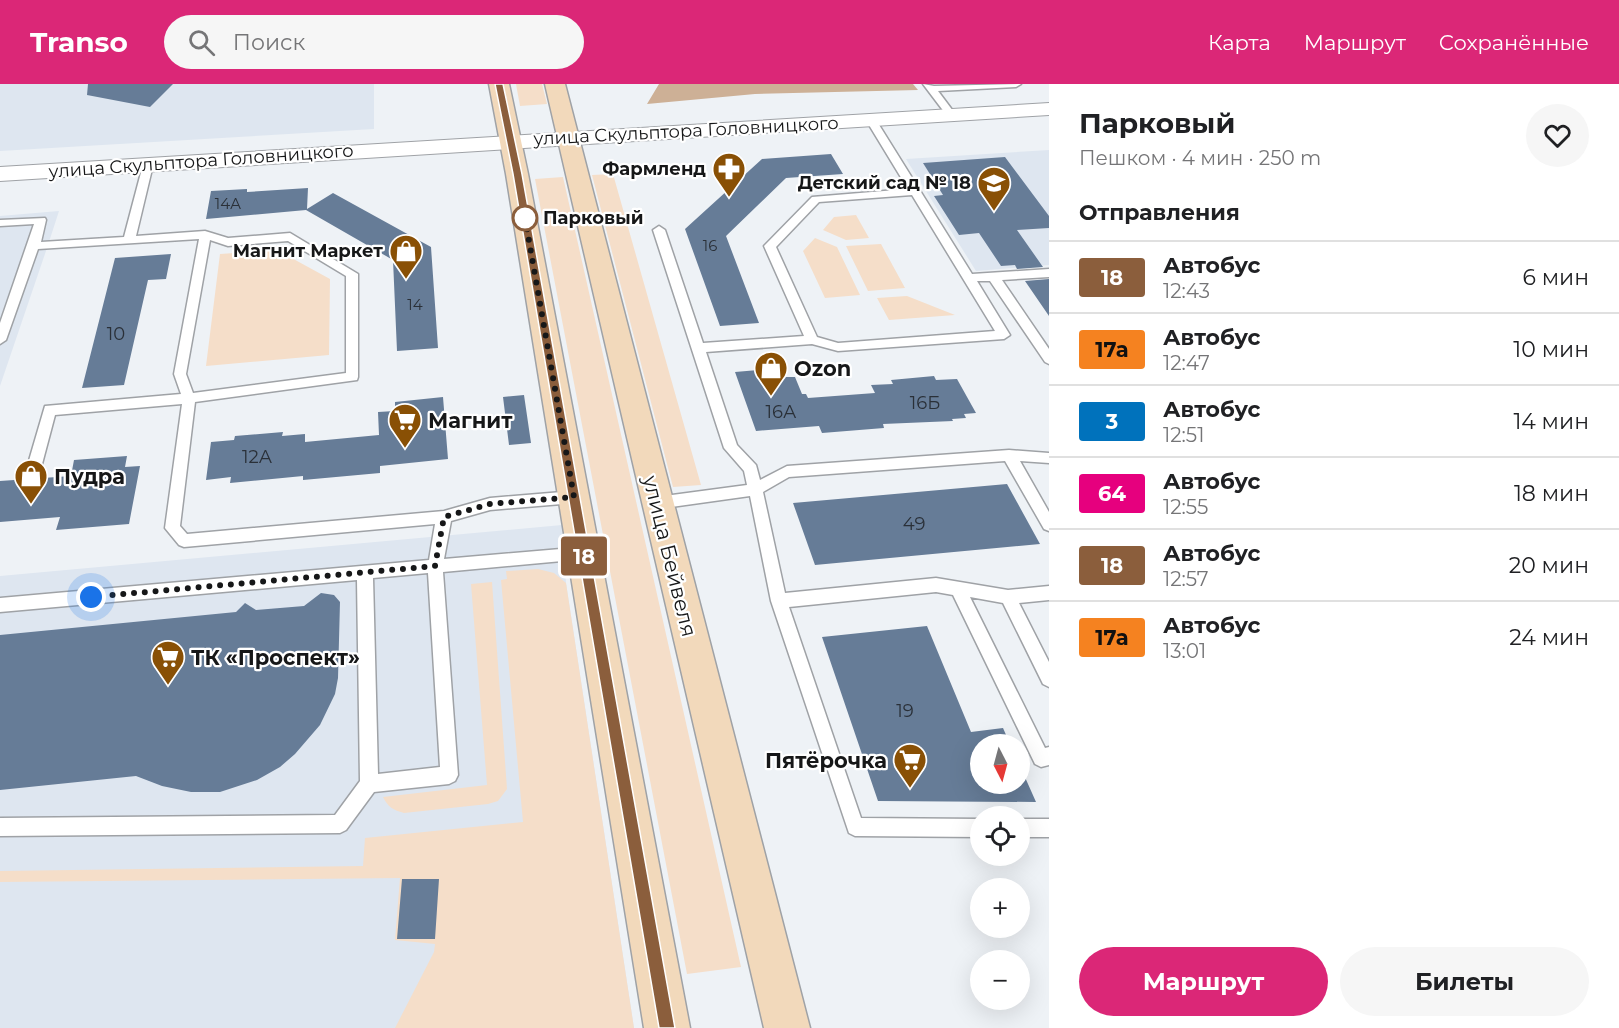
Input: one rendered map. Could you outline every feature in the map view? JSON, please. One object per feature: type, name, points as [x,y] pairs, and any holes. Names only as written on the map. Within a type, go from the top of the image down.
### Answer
[{"type":"main road","points":[[499,84],[511,141],[667,1028]]},
{"type":"main road","name":"улица Бейвеля","points":[[555,84],[787,1028]]},
{"type":"street","name":"улица Скульптора Головницкого","points":[[0,174],[1049,109]]},
{"type":"lane","points":[[929,87],[1016,84]]},
{"type":"lane","points":[[929,87],[951,115]]},
{"type":"lane","points":[[698,348],[812,340],[838,347],[1004,335],[871,120]]},
{"type":"lane","points":[[129,240],[148,165]]},
{"type":"lane","points":[[812,340],[770,246],[816,199],[915,192]]},
{"type":"lane","points":[[0,223],[41,220],[0,340]]},
{"type":"lane","points":[[659,230],[730,448],[751,470],[779,601],[855,827],[970,828]]},
{"type":"lane","points":[[205,235],[180,375],[189,398],[172,528],[184,541],[444,517],[490,504],[574,497]]},
{"type":"lane","points":[[34,246],[205,235],[228,242],[290,237],[352,274],[352,377],[189,398],[50,410],[35,464]]},
{"type":"lane","points":[[969,278],[1049,273]]},
{"type":"lane","points":[[994,277],[1049,359]]},
{"type":"lane","points":[[657,503],[756,489],[787,472],[1009,455],[1049,458]]},
{"type":"lane","points":[[1009,455],[1049,525]]},
{"type":"lane","points":[[369,784],[449,775],[435,566],[444,517]]},
{"type":"lane","points":[[0,605],[584,553]]},
{"type":"lane","points":[[0,827],[340,824],[369,784],[365,573]]},
{"type":"lane","points":[[779,601],[936,585],[1008,597],[1049,593]]},
{"type":"lane","points":[[957,587],[1041,758],[1049,756]]},
{"type":"lane","points":[[1008,597],[1049,679]]},
{"type":"lane","points":[[1030,828],[1049,828]]},
{"type":"shaded area","points":[[0,84],[374,84],[374,129],[0,151]]},
{"type":"shaded area","points":[[516,84],[542,84],[547,104],[520,106]]},
{"type":"shaded area","points":[[659,84],[913,84],[918,90],[755,94],[647,104]]},
{"type":"shaded area","name":"Детский сад № 18","points":[[1049,150],[1049,265],[976,271],[906,159]]},
{"type":"shaded area","points":[[613,174],[701,485],[673,487],[592,175]]},
{"type":"shaded area","points":[[563,177],[741,967],[687,974],[535,179]]},
{"type":"shaded area","points":[[59,211],[48,245],[0,386],[0,216]]},
{"type":"shaded area","points":[[856,215],[869,238],[846,240],[823,230],[834,217]]},
{"type":"shaded area","points":[[815,238],[837,247],[860,295],[825,298],[803,251]]},
{"type":"shaded area","points":[[881,244],[905,288],[868,291],[846,246]]},
{"type":"shaded area","points":[[277,250],[330,279],[329,355],[206,366],[220,254]]},
{"type":"shaded area","points":[[907,296],[955,315],[889,320],[877,298]]},
{"type":"shaded area","points":[[562,525],[566,583],[634,1028],[0,1028],[0,576]]},
{"type":"shaded area","points":[[538,569],[554,573],[566,583],[634,1028],[395,1028],[434,952],[435,944],[395,940],[400,878],[0,882],[0,871],[363,866],[365,838],[523,822],[501,580],[507,579],[506,571]]},
{"type":"shaded area","points":[[492,582],[507,789],[498,801],[488,804],[404,813],[397,811],[389,806],[383,797],[487,785],[471,584]]},
{"type":"building","points":[[88,84],[173,84],[150,107],[87,95]]},
{"type":"building","points":[[831,154],[843,174],[786,178],[726,236],[759,323],[720,326],[685,229],[762,159]]},
{"type":"building","name":"Детский сад № 18","points":[[1005,157],[1049,216],[1049,228],[1017,230],[1043,267],[1017,269],[1015,265],[1001,266],[979,233],[959,235],[934,196],[943,195],[923,163]]},
{"type":"building","points":[[308,188],[307,209],[333,193],[431,247],[438,348],[397,351],[393,260],[306,210],[206,219],[211,191],[247,189],[247,192]]},
{"type":"building","points":[[171,254],[166,279],[148,280],[124,385],[82,388],[115,258]]},
{"type":"building","points":[[1049,279],[1049,316],[1025,281]]},
{"type":"building","points":[[781,368],[785,377],[795,377],[802,394],[806,394],[808,398],[875,393],[871,385],[893,384],[891,380],[934,376],[936,380],[957,379],[976,413],[964,414],[966,418],[952,419],[953,421],[883,424],[884,428],[822,433],[819,426],[756,431],[735,372]]},
{"type":"building","points":[[524,395],[531,443],[509,445],[503,397]]},
{"type":"building","points":[[443,397],[448,459],[380,466],[380,473],[303,480],[303,476],[230,483],[231,477],[206,480],[211,442],[234,440],[235,436],[283,432],[282,436],[305,434],[305,442],[379,435],[378,412],[395,411],[395,402]]},
{"type":"building","points":[[127,456],[125,467],[140,466],[129,524],[56,530],[60,517],[0,522],[0,481],[71,476],[74,460]]},
{"type":"building","points":[[1007,484],[1040,544],[815,565],[793,503]]},
{"type":"building","name":"ТК «Проспект»","points":[[321,593],[334,595],[340,602],[338,678],[335,694],[320,725],[295,754],[280,767],[257,780],[220,792],[191,792],[162,786],[136,776],[0,790],[0,635],[236,612],[245,603],[256,610],[304,606]]},
{"type":"building","points":[[927,626],[971,732],[1003,728],[1006,734],[970,734],[970,794],[1030,794],[1030,788],[1036,802],[878,801],[822,637]]},
{"type":"building","points":[[402,879],[439,879],[435,939],[397,939]]},
{"type":"bus line","name":"18","points":[[499,84],[518,174],[667,1028]]},
{"type":"place","name":"Фармленд","points":[[729,198]]},
{"type":"place","name":"Детский сад № 18","points":[[994,212]]},
{"type":"place","name":"Парковый","points":[[525,218]]},
{"type":"place","name":"Магнит Маркет","points":[[406,280]]},
{"type":"place","name":"Ozon","points":[[771,397]]},
{"type":"place","name":"Магнит","points":[[405,449]]},
{"type":"place","name":"Пудра","points":[[31,505]]},
{"type":"place","name":"ТК «Проспект»","points":[[168,686]]},
{"type":"place","name":"Пятёрочка","points":[[910,789]]},
{"type":"route","points":[[91,597],[435,566],[444,517],[490,504],[574,497],[525,218]]}]
